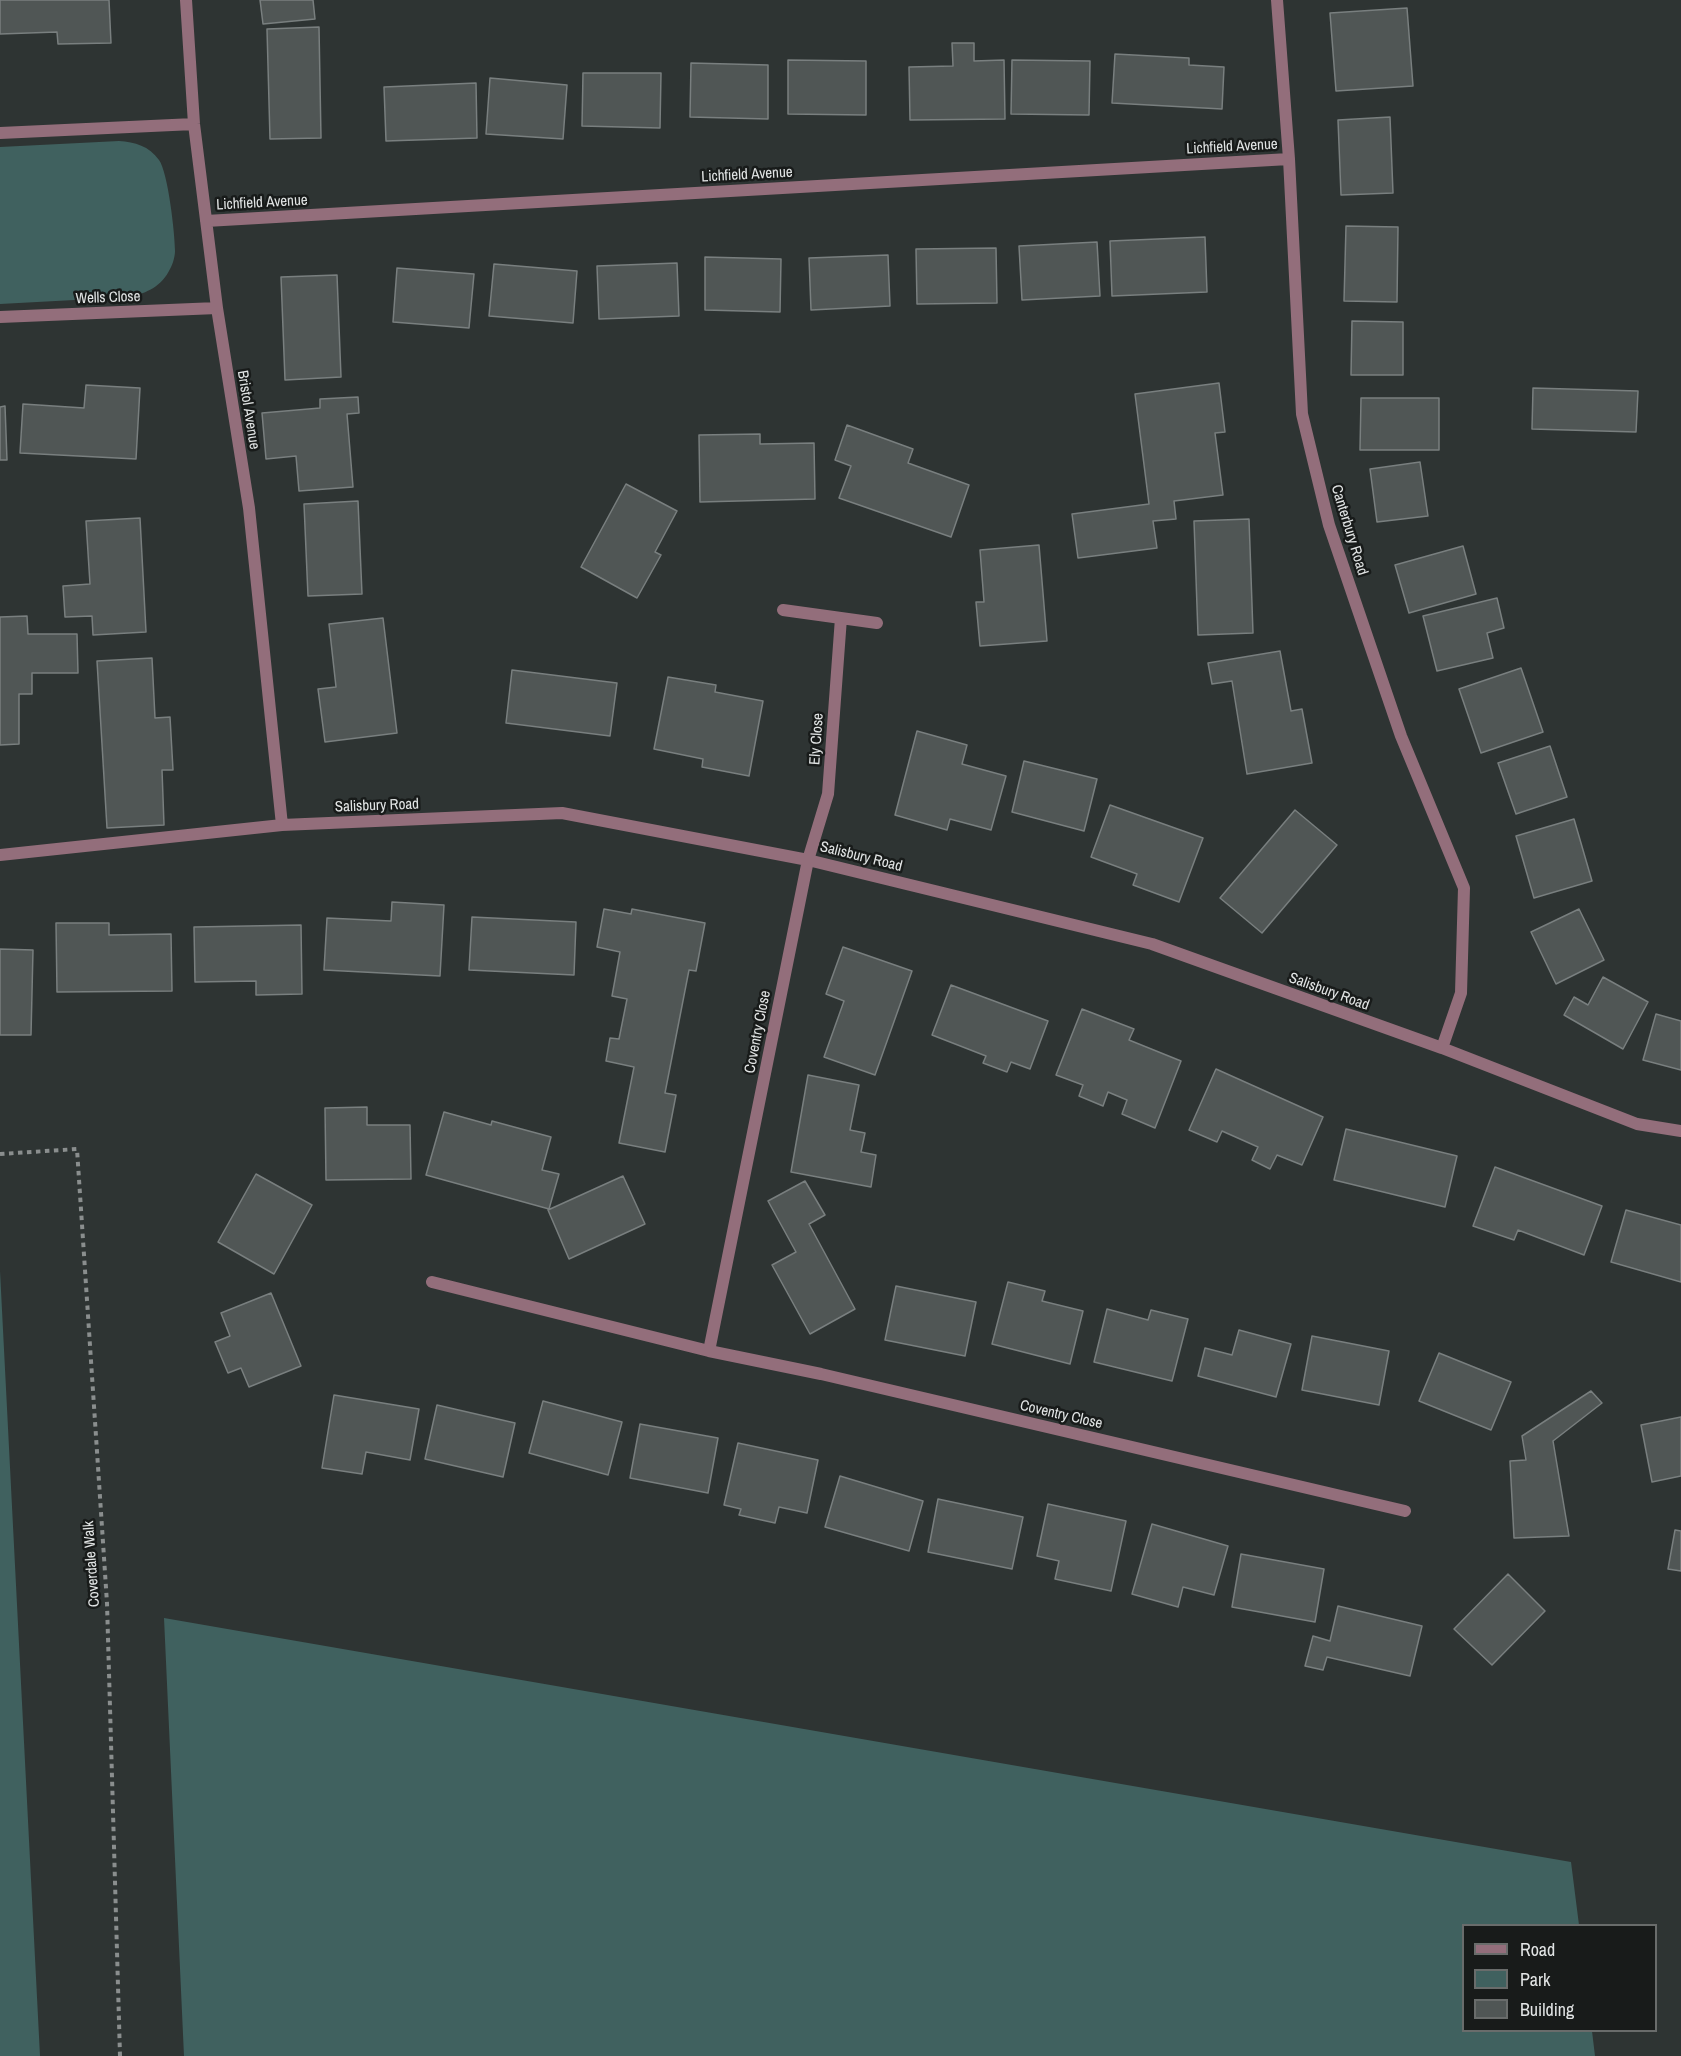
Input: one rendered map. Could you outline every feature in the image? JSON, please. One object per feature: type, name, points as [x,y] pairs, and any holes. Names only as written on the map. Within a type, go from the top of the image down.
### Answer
[{"type":"street","name":"Bristol Avenue","points":[[186,0],[194,124],[217,308],[249,508],[282,825]]},
{"type":"street","name":"Canterbury Road","points":[[1276,0],[1289,159],[1302,414],[1329,525],[1401,736],[1464,888],[1461,993],[1442,1048]]},
{"type":"street","points":[[0,133],[194,124]]},
{"type":"street","name":"Lichfield Avenue","points":[[206,221],[1289,159]]},
{"type":"street","name":"Wells Close","points":[[0,317],[217,308]]},
{"type":"street","points":[[783,610],[877,623]]},
{"type":"street","name":"Ely Close","points":[[808,860],[828,794],[841,618]]},
{"type":"street","name":"Salisbury Road","points":[[0,855],[282,825],[562,813],[808,860],[1152,944],[1442,1048],[1637,1124],[1681,1131]]},
{"type":"street","name":"Coventry Close","points":[[709,1351],[808,860]]},
{"type":"street","name":"Coventry Close","points":[[432,1281],[709,1351],[821,1374],[1405,1511]]},
{"type":"path","name":"Coverdale Walk","points":[[0,1154],[77,1149],[106,1603],[120,2056]]},
{"type":"green space","points":[[119,141],[146,148],[155,155],[162,167],[175,243],[174,260],[167,275],[153,288],[130,297],[0,304],[0,147]]},
{"type":"green space","points":[[0,1271],[40,2056],[0,2056]]},
{"type":"green space","points":[[164,1618],[1571,1862],[1579,1924],[1462,1924],[1462,2032],[1592,2032],[1595,2056],[184,2056]]},
{"type":"building","points":[[0,0],[109,0],[111,43],[58,44],[57,32],[0,34]]},
{"type":"building","points":[[260,0],[313,0],[315,19],[263,24]]},
{"type":"building","points":[[1407,8],[1413,86],[1336,91],[1330,13]]},
{"type":"building","points":[[319,27],[321,138],[270,139],[267,29]]},
{"type":"building","points":[[952,43],[974,43],[974,61],[1004,60],[1005,119],[910,120],[909,67],[953,66]]},
{"type":"building","points":[[1115,54],[1189,58],[1189,65],[1224,67],[1222,109],[1112,103]]},
{"type":"building","points":[[788,60],[866,61],[866,115],[788,114]]},
{"type":"building","points":[[1012,60],[1090,61],[1089,115],[1011,114]]},
{"type":"building","points":[[691,63],[768,65],[768,119],[690,117]]},
{"type":"building","points":[[583,73],[661,73],[660,128],[582,126]]},
{"type":"building","points":[[490,78],[567,85],[563,139],[486,134]]},
{"type":"building","points":[[476,83],[477,138],[386,141],[384,87]]},
{"type":"building","points":[[1390,117],[1393,193],[1341,195],[1338,120]]},
{"type":"building","points":[[1346,226],[1398,227],[1397,302],[1344,301]]},
{"type":"building","points":[[1205,237],[1207,292],[1112,296],[1110,241]]},
{"type":"building","points":[[1097,242],[1100,296],[1022,300],[1019,246]]},
{"type":"building","points":[[996,248],[997,303],[917,304],[916,249]]},
{"type":"building","points":[[888,255],[890,306],[811,310],[809,258]]},
{"type":"building","points":[[705,257],[781,259],[780,312],[705,310]]},
{"type":"building","points":[[677,263],[679,316],[599,319],[597,266]]},
{"type":"building","points":[[494,264],[577,271],[573,323],[489,316]]},
{"type":"building","points":[[397,268],[474,274],[469,328],[393,322]]},
{"type":"building","points":[[337,275],[341,377],[285,380],[281,277]]},
{"type":"building","points":[[1352,321],[1403,322],[1403,375],[1351,375]]},
{"type":"building","points":[[1219,383],[1225,432],[1215,433],[1223,495],[1174,501],[1176,519],[1153,521],[1157,548],[1078,558],[1072,514],[1149,504],[1135,394]]},
{"type":"building","points":[[86,385],[140,388],[136,459],[20,453],[23,404],[84,408]]},
{"type":"building","points":[[1533,388],[1638,391],[1636,432],[1532,429]]},
{"type":"building","points":[[358,397],[359,413],[347,414],[353,487],[299,491],[296,456],[266,459],[262,413],[320,408],[320,399]]},
{"type":"building","points":[[1361,398],[1439,398],[1439,450],[1360,450]]},
{"type":"building","points":[[5,406],[7,460],[0,460],[0,407]]},
{"type":"building","points":[[847,425],[913,449],[908,463],[969,485],[951,537],[839,498],[851,466],[835,460]]},
{"type":"building","points":[[760,434],[760,444],[814,443],[815,499],[700,502],[699,435]]},
{"type":"building","points":[[1420,462],[1428,516],[1377,522],[1370,469]]},
{"type":"building","points":[[626,484],[677,511],[655,552],[661,555],[637,598],[581,567]]},
{"type":"building","points":[[358,501],[362,594],[308,596],[304,504]]},
{"type":"building","points":[[140,518],[146,632],[93,635],[92,616],[65,617],[63,586],[90,584],[86,521]]},
{"type":"building","points":[[1249,519],[1253,633],[1198,635],[1194,521]]},
{"type":"building","points":[[1039,545],[1047,641],[980,646],[976,602],[984,602],[980,550]]},
{"type":"building","points":[[1463,546],[1476,594],[1409,613],[1395,565]]},
{"type":"building","points":[[1497,598],[1504,628],[1487,633],[1493,658],[1437,671],[1423,616]]},
{"type":"building","points":[[27,616],[28,634],[77,634],[78,673],[32,673],[32,694],[19,694],[19,744],[0,745],[0,617]]},
{"type":"building","points":[[383,618],[397,733],[325,742],[318,689],[336,687],[329,624]]},
{"type":"building","points":[[1280,651],[1291,711],[1302,709],[1312,763],[1247,774],[1232,681],[1212,684],[1208,663]]},
{"type":"building","points":[[152,658],[155,718],[170,717],[173,770],[162,770],[164,825],[107,828],[97,661]]},
{"type":"building","points":[[1521,668],[1543,732],[1481,753],[1459,689]]},
{"type":"building","points":[[512,670],[617,683],[610,736],[506,723]]},
{"type":"building","points":[[668,677],[716,685],[715,692],[763,701],[749,776],[702,767],[703,759],[654,749]]},
{"type":"building","points":[[917,731],[967,745],[962,764],[1006,776],[991,830],[950,819],[947,830],[895,815]]},
{"type":"building","points":[[1550,746],[1567,797],[1516,814],[1498,763]]},
{"type":"building","points":[[1024,761],[1097,779],[1084,831],[1012,812]]},
{"type":"building","points":[[1110,805],[1203,838],[1179,902],[1133,885],[1137,874],[1091,857]]},
{"type":"building","points":[[1295,810],[1337,845],[1262,933],[1220,898]]},
{"type":"building","points":[[1574,819],[1592,881],[1534,898],[1516,836]]},
{"type":"building","points":[[392,902],[444,905],[440,976],[324,970],[327,918],[391,921]]},
{"type":"building","points":[[604,909],[631,914],[632,909],[705,923],[696,971],[689,970],[665,1093],[676,1095],[665,1152],[619,1143],[634,1067],[606,1061],[610,1038],[619,1039],[627,999],[612,996],[620,952],[597,947]]},
{"type":"building","points":[[1579,909],[1604,960],[1556,984],[1531,932]]},
{"type":"building","points":[[472,917],[576,922],[574,975],[469,970]]},
{"type":"building","points":[[56,923],[109,923],[109,935],[171,934],[172,991],[57,992]]},
{"type":"building","points":[[301,925],[302,994],[256,995],[256,981],[195,982],[194,927]]},
{"type":"building","points":[[843,947],[912,971],[875,1075],[824,1057],[844,1001],[826,994]]},
{"type":"building","points":[[0,949],[33,950],[31,1035],[0,1035]]},
{"type":"building","points":[[1603,977],[1648,1002],[1623,1049],[1564,1015],[1574,997],[1588,1005]]},
{"type":"building","points":[[951,985],[1048,1021],[1030,1069],[1011,1062],[1007,1072],[983,1063],[986,1056],[932,1035]]},
{"type":"building","points":[[1082,1009],[1134,1029],[1129,1040],[1181,1061],[1155,1128],[1122,1114],[1127,1100],[1108,1092],[1103,1106],[1079,1096],[1083,1085],[1056,1075]]},
{"type":"building","points":[[1656,1014],[1681,1021],[1681,1070],[1643,1060]]},
{"type":"building","points":[[1216,1069],[1323,1117],[1302,1165],[1277,1155],[1270,1169],[1252,1160],[1258,1147],[1222,1131],[1217,1142],[1189,1130]]},
{"type":"building","points":[[808,1075],[859,1085],[850,1130],[865,1133],[861,1152],[876,1155],[871,1187],[791,1172]]},
{"type":"building","points":[[367,1107],[367,1125],[410,1125],[411,1179],[326,1180],[325,1108]]},
{"type":"building","points":[[444,1112],[491,1125],[492,1121],[551,1137],[542,1170],[559,1174],[549,1209],[426,1175]]},
{"type":"building","points":[[1346,1129],[1457,1156],[1445,1207],[1334,1180]]},
{"type":"building","points":[[1495,1167],[1602,1206],[1584,1255],[1518,1230],[1514,1240],[1473,1226]]},
{"type":"building","points":[[256,1174],[312,1205],[274,1274],[218,1242]]},
{"type":"building","points":[[623,1176],[645,1224],[569,1259],[548,1210]]},
{"type":"building","points":[[805,1181],[825,1215],[809,1224],[855,1309],[810,1334],[772,1265],[796,1252],[768,1201]]},
{"type":"building","points":[[1626,1210],[1681,1225],[1681,1282],[1611,1262]]},
{"type":"building","points":[[1008,1282],[1045,1291],[1042,1301],[1083,1311],[1070,1364],[992,1344]]},
{"type":"building","points":[[896,1286],[976,1302],[965,1356],[885,1340]]},
{"type":"building","points":[[271,1293],[301,1366],[249,1387],[241,1368],[228,1373],[215,1342],[230,1336],[221,1313]]},
{"type":"building","points":[[1107,1309],[1148,1320],[1151,1310],[1188,1319],[1172,1381],[1094,1362]]},
{"type":"building","points":[[1239,1330],[1291,1344],[1276,1397],[1198,1376],[1205,1348],[1232,1355]]},
{"type":"building","points":[[1312,1336],[1389,1351],[1379,1405],[1302,1390]]},
{"type":"building","points":[[1439,1353],[1511,1382],[1491,1430],[1419,1401]]},
{"type":"building","points":[[1591,1391],[1602,1403],[1553,1441],[1569,1536],[1514,1538],[1510,1461],[1526,1460],[1522,1436]]},
{"type":"building","points":[[334,1395],[419,1409],[410,1460],[366,1452],[362,1474],[322,1468]]},
{"type":"building","points":[[543,1401],[622,1422],[608,1475],[529,1453]]},
{"type":"building","points":[[437,1405],[515,1423],[503,1477],[425,1459]]},
{"type":"building","points":[[1681,1417],[1681,1476],[1652,1482],[1641,1425]]},
{"type":"building","points":[[640,1424],[718,1438],[708,1493],[630,1478]]},
{"type":"building","points":[[738,1443],[818,1460],[807,1513],[779,1507],[775,1523],[739,1515],[741,1509],[724,1505]]},
{"type":"building","points":[[840,1476],[923,1501],[909,1551],[825,1527]]},
{"type":"building","points":[[938,1499],[1023,1517],[1012,1569],[928,1552]]},
{"type":"building","points":[[1048,1504],[1126,1521],[1111,1591],[1055,1579],[1059,1561],[1037,1556]]},
{"type":"building","points":[[1152,1524],[1228,1546],[1214,1595],[1183,1587],[1178,1607],[1132,1594]]},
{"type":"building","points":[[1675,1530],[1681,1531],[1681,1571],[1668,1569]]},
{"type":"building","points":[[1241,1554],[1324,1569],[1315,1622],[1232,1607]]},
{"type":"building","points":[[1508,1574],[1545,1611],[1492,1665],[1454,1629]]},
{"type":"building","points":[[1338,1606],[1422,1626],[1410,1676],[1327,1657],[1323,1670],[1305,1666],[1313,1636],[1330,1641]]}]
